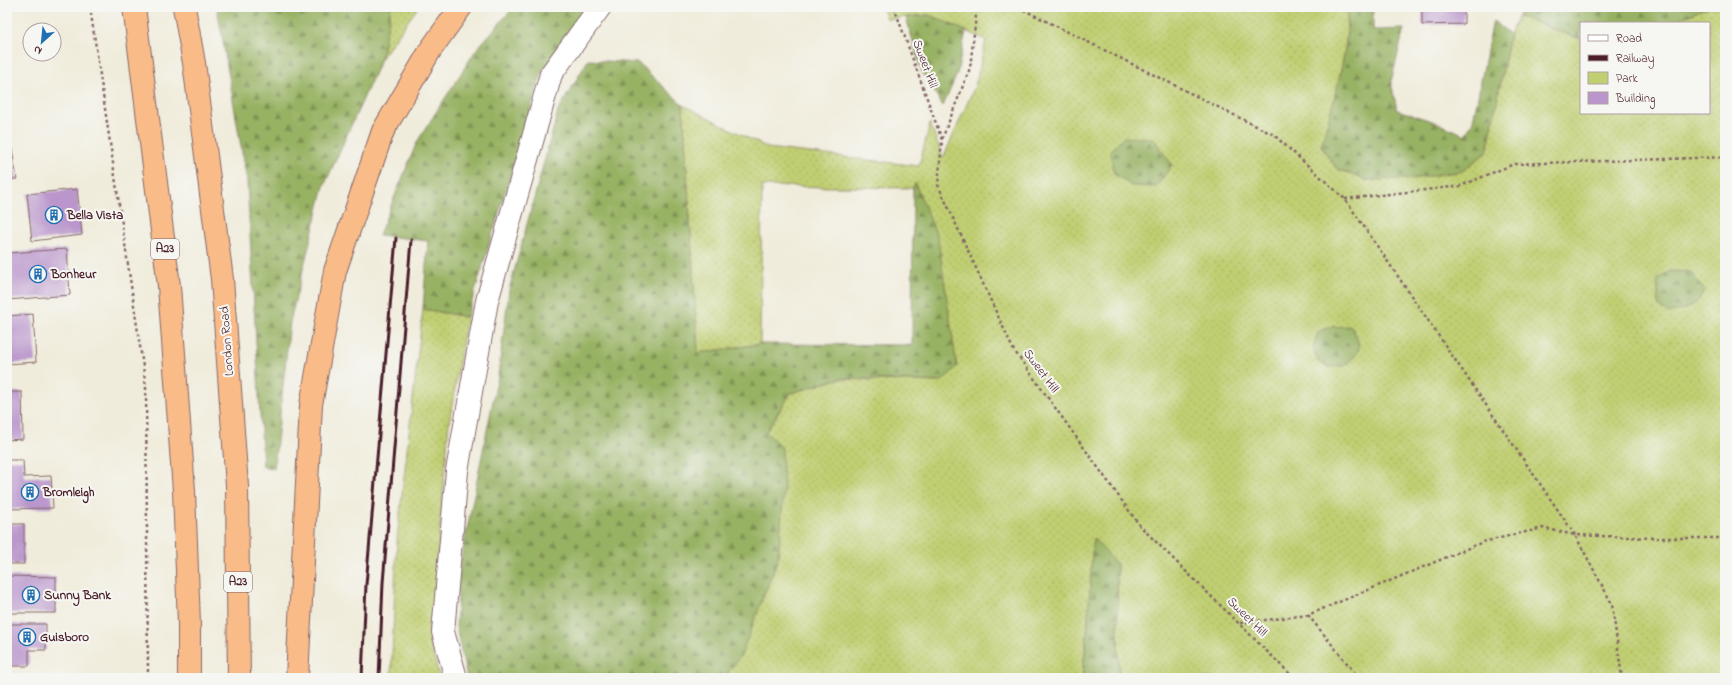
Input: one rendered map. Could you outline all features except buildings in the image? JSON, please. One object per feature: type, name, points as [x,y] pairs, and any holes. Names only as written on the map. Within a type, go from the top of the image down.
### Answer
[{"type":"highway","name":"A23","points":[[134,7],[169,286],[184,491],[189,624],[189,678]]},
{"type":"highway","name":"London Road","points":[[184,7],[194,63],[222,279],[237,486],[239,678]]},
{"type":"highway","points":[[297,678],[311,405],[335,271],[383,131],[431,48],[461,7]]},
{"type":"street","points":[[456,678],[443,632],[457,471],[487,301],[551,74],[600,7]]},
{"type":"path","points":[[90,7],[146,387],[148,678]]},
{"type":"path","name":"Sweet Hill","points":[[894,7],[942,140],[938,185],[1013,349],[1140,526],[1294,678]]},
{"type":"path","points":[[942,140],[970,68],[977,7]]},
{"type":"path","points":[[1018,7],[1274,135],[1345,199],[1576,535],[1612,604],[1622,678]]},
{"type":"path","points":[[1345,199],[1460,186],[1514,164],[1725,157]]},
{"type":"path","points":[[1239,623],[1308,615],[1483,542],[1544,528],[1576,535],[1654,538],[1725,538]]},
{"type":"path","points":[[1308,615],[1359,678]]},
{"type":"green space","points":[[217,7],[391,7],[381,59],[324,186],[290,321],[274,469],[263,466],[247,181]]},
{"type":"green space","points":[[391,7],[418,7],[381,59]]},
{"type":"green space","points":[[514,7],[588,7],[542,72],[467,317],[423,309],[428,241],[379,235],[417,142],[476,50]]},
{"type":"green space","points":[[882,7],[1347,7],[1346,41],[1340,77],[1321,146],[1337,169],[1366,180],[1410,179],[1462,171],[1487,152],[1510,34],[1518,16],[1580,39],[1580,114],[1710,114],[1710,22],[1671,22],[1708,7],[1725,7],[1725,678],[1119,678],[1120,672],[1094,538],[1087,634],[1082,678],[724,678],[741,655],[766,432],[791,393],[839,379],[941,382],[915,184],[913,188],[762,186],[760,344],[698,353],[683,105],[768,148],[919,166],[930,123],[943,158],[975,86],[986,40],[929,15],[887,19]]},
{"type":"green space","points":[[1347,7],[1373,7],[1373,30],[1404,29],[1391,82],[1397,110],[1435,122],[1465,135],[1473,121],[1493,21],[1510,34],[1487,152],[1462,171],[1410,179],[1366,180],[1337,169],[1321,146],[1340,77],[1346,41]]},
{"type":"green space","points":[[1522,7],[1708,7],[1671,22],[1580,22],[1580,39],[1518,16]]},
{"type":"green space","points":[[929,15],[966,31],[957,74],[943,106],[922,72],[906,17]]},
{"type":"green space","points":[[588,60],[638,63],[683,105],[698,353],[760,344],[912,345],[913,188],[915,183],[938,238],[957,367],[941,382],[842,378],[790,393],[766,432],[782,448],[784,491],[778,559],[741,655],[724,678],[467,678],[456,627],[460,564],[498,376],[509,290],[558,111]]},
{"type":"green space","points":[[1123,137],[1153,138],[1172,165],[1156,187],[1132,186],[1114,174],[1110,152]]},
{"type":"green space","points":[[1670,271],[1691,272],[1704,290],[1699,300],[1695,304],[1686,309],[1670,313],[1659,307],[1657,279]]},
{"type":"green space","points":[[423,309],[467,317],[449,423],[430,645],[440,678],[391,678],[397,539]]},
{"type":"green space","points":[[1351,326],[1359,344],[1358,352],[1355,356],[1345,366],[1328,367],[1318,362],[1313,348],[1318,332],[1330,327]]},
{"type":"green space","points":[[1093,538],[1117,564],[1119,678],[1082,678],[1087,634]]},
{"type":"railway","points":[[362,678],[366,585],[396,238]]},
{"type":"railway","points":[[379,678],[383,583],[411,240]]},
{"type":"place","name":"Bella Vista","points":[[54,215]]},
{"type":"place","name":"Bonheur","points":[[38,274]]},
{"type":"place","name":"Bromleigh","points":[[30,492]]},
{"type":"place","name":"Sunny Bank","points":[[31,595]]},
{"type":"place","name":"Guisboro","points":[[27,637]]}]
